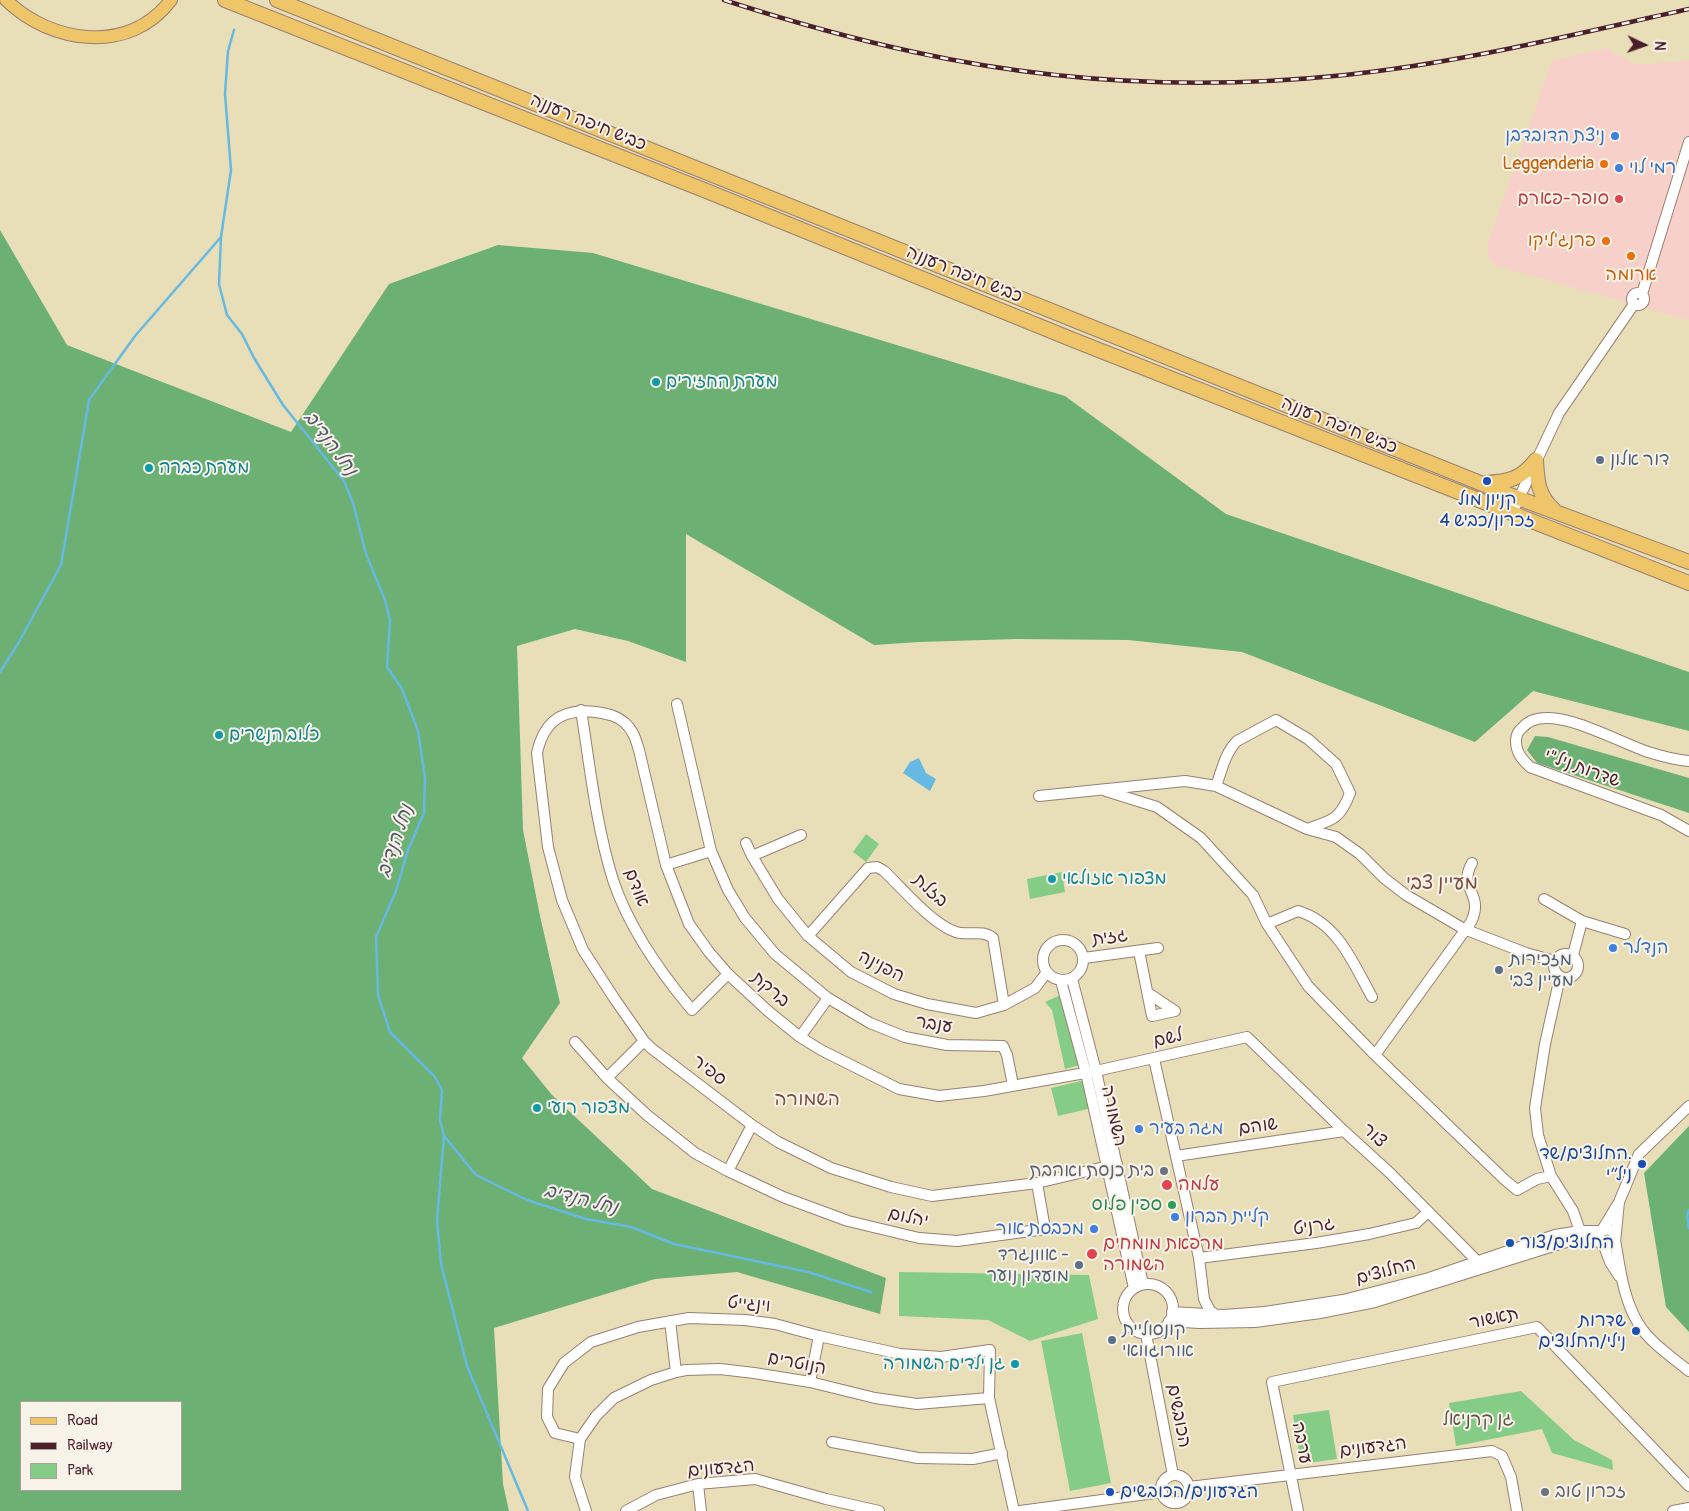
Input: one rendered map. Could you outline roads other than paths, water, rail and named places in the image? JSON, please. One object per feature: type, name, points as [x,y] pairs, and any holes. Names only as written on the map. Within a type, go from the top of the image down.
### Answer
[{"type":"highway","name":"כביש חיפה רעננה","points":[[225,0],[700,188],[1095,349],[1689,583]]},
{"type":"highway","name":"כביש חיפה רעננה","points":[[277,0],[1482,484],[1689,562]]},
{"type":"highway","points":[[1482,484],[1510,481],[1528,471],[1536,460]]},
{"type":"highway","points":[[1536,460],[1540,492],[1557,512]]},
{"type":"main road","points":[[6,0],[28,17],[55,30],[88,38],[113,36],[128,32],[150,22],[171,0]]},
{"type":"street","points":[[1512,513],[1558,413],[1634,304],[1638,306],[1643,303],[1644,297],[1642,294],[1689,142]]},
{"type":"street","name":"ענבר","points":[[677,704],[711,851],[728,890],[745,918],[775,954],[828,998],[870,1023],[905,1037],[947,1045],[1003,1046],[1007,1055],[1013,1085]]},
{"type":"street","name":"ברקת","points":[[581,710],[613,714],[625,723],[634,734],[666,865],[689,924],[728,974],[768,1011],[800,1037],[821,1050],[899,1089],[939,1096],[984,1091],[1091,1072]]},
{"type":"street","name":"אודם","points":[[581,710],[601,833],[614,881],[635,930],[666,979],[692,1010],[728,974]]},
{"type":"street","name":"ספיר","points":[[581,710],[559,716],[540,740],[537,753],[548,847],[562,900],[583,950],[644,1041],[752,1125],[778,1142],[831,1168],[916,1193],[932,1196],[1038,1183],[1112,1165]]},
{"type":"street","name":"שדרות ניל\"י","points":[[1689,761],[1677,760],[1650,752],[1577,724],[1547,718],[1529,722],[1520,730],[1516,738],[1516,750],[1530,767],[1661,815],[1689,831]]},
{"type":"street","points":[[1216,786],[1233,744],[1276,720],[1308,739],[1336,764],[1350,793],[1339,815],[1307,829]]},
{"type":"street","points":[[1039,796],[1185,781],[1216,786],[1307,829],[1336,837],[1360,854],[1384,878],[1406,895],[1464,929],[1555,961]]},
{"type":"street","points":[[1103,790],[1157,807],[1201,838],[1254,895],[1267,924],[1308,986],[1375,1055],[1517,1190],[1537,1179],[1551,1176]]},
{"type":"street","points":[[752,856],[801,835]]},
{"type":"street","name":"הפנינה","points":[[746,842],[752,856],[778,899],[808,936],[851,972],[894,994],[927,1004],[976,1013],[1004,1005],[1035,988],[1047,972]]},
{"type":"street","points":[[666,865],[711,851]]},
{"type":"street","points":[[1375,1055],[1464,929],[1471,922],[1476,908],[1476,902],[1467,880],[1468,869],[1472,863]]},
{"type":"street","name":"בזלת","points":[[808,936],[868,868],[877,867],[884,871],[942,925],[956,932],[988,933],[993,938],[1004,1005]]},
{"type":"street","points":[[1544,899],[1582,921],[1625,934]]},
{"type":"street","points":[[1267,924],[1298,911],[1310,915],[1329,928],[1343,945],[1372,997]]},
{"type":"street","points":[[1573,955],[1582,921]]},
{"type":"street","points":[[1056,941],[1073,942],[1080,949],[1084,958],[1080,972],[1072,979],[1061,981],[1053,978],[1044,967],[1046,949],[1056,941]]},
{"type":"street","name":"גזית","points":[[1084,958],[1158,948]]},
{"type":"street","name":"גזית","points":[[1139,951],[1148,994]]},
{"type":"street","points":[[1560,977],[1568,978],[1577,972],[1579,964],[1573,955],[1564,953],[1555,961],[1554,968],[1560,977],[1545,1044],[1535,1108],[1538,1135],[1551,1176],[1573,1210],[1580,1235]]},
{"type":"street","name":"השמורה","points":[[1072,979],[1138,1286]]},
{"type":"street","name":"השמורה","points":[[1061,981],[1091,1072]]},
{"type":"street","points":[[800,1037],[828,998]]},
{"type":"street","name":"לשם","points":[[1091,1072],[1156,1060],[1248,1037]]},
{"type":"street","name":"צור","points":[[1248,1037],[1390,1173],[1477,1261]]},
{"type":"street","points":[[607,1078],[644,1041]]},
{"type":"street","name":"יהלום","points":[[576,1042],[607,1078],[647,1116],[695,1153],[728,1171],[784,1197],[848,1222],[919,1238],[957,1241],[1045,1229],[1038,1183]]},
{"type":"street","points":[[1156,1060],[1199,1258],[1204,1298],[1210,1311],[1216,1315]]},
{"type":"street","points":[[1689,1106],[1639,1154],[1601,1239],[1610,1262],[1621,1279],[1638,1324],[1659,1348],[1689,1371]]},
{"type":"street","points":[[728,1171],[752,1125]]},
{"type":"street","name":"שוהם","points":[[1176,1156],[1344,1131]]},
{"type":"street","points":[[1601,1239],[1611,1246],[1615,1238],[1619,1202]]},
{"type":"street","name":"גרניט","points":[[1199,1258],[1316,1243],[1369,1234],[1416,1223],[1428,1212]]},
{"type":"street","points":[[1601,1239],[1609,1229],[1613,1232],[1621,1279]]},
{"type":"street","name":"החלוצים","points":[[1171,1317],[1190,1314],[1216,1315],[1265,1312],[1343,1300],[1429,1278],[1539,1240],[1580,1235],[1601,1239]]},
{"type":"street","name":"החלוצים","points":[[1171,1317],[1199,1323],[1255,1322],[1320,1313],[1375,1302],[1580,1235]]},
{"type":"street","points":[[1154,1285],[1164,1291],[1171,1301],[1171,1317],[1158,1331],[1146,1334],[1133,1329],[1125,1318],[1123,1312],[1124,1301],[1138,1286],[1154,1285]]},
{"type":"street","points":[[1190,1314],[1204,1298]]},
{"type":"street","name":"וינגייט","points":[[580,1439],[555,1433],[547,1417],[548,1389],[564,1363],[591,1342],[638,1327],[689,1318],[745,1320],[775,1324],[900,1354],[941,1357],[990,1350],[990,1398]]},
{"type":"street","points":[[670,1321],[676,1372]]},
{"type":"street","name":"תאשור","points":[[1272,1382],[1537,1327],[1689,1486]]},
{"type":"street","name":"הכובשים","points":[[1146,1334],[1173,1476]]},
{"type":"street","points":[[810,1382],[819,1336]]},
{"type":"street","name":"הנוטרים","points":[[586,1511],[576,1477],[580,1439],[596,1416],[614,1398],[651,1380],[676,1372],[720,1369],[810,1382],[875,1398],[917,1404],[990,1398]]},
{"type":"street","name":"ערבה","points":[[1272,1382],[1298,1511]]},
{"type":"street","points":[[990,1398],[1014,1511]]},
{"type":"street","points":[[832,1442],[918,1458],[973,1459],[1002,1452]]},
{"type":"street","name":"הגדעונים","points":[[1189,1487],[1492,1451],[1502,1456],[1511,1476],[1517,1511]]},
{"type":"street","points":[[1178,1475],[1185,1479],[1189,1487],[1187,1497],[1181,1507],[1166,1500],[1161,1488],[1165,1480],[1178,1475]]},
{"type":"street","name":"הגדעונים","points":[[626,1511],[656,1495],[698,1484],[755,1480],[879,1511]]},
{"type":"street","points":[[698,1484],[701,1511]]},
{"type":"street","points":[[1020,1511],[1162,1492]]},
{"type":"street","points":[[1673,1511],[1689,1508]]},
{"type":"water","points":[[919,758],[926,773],[936,779],[930,791],[903,773],[910,762]]},
{"type":"waterway","name":"נחל הנדיב","points":[[234,30],[228,51],[225,94],[231,170],[221,237],[219,284],[227,315],[242,334],[254,358],[283,405],[344,481],[353,503],[366,554],[385,600],[390,620],[387,667],[402,689],[418,731],[425,778],[424,813],[408,850],[396,891],[376,937],[378,995],[390,1032],[435,1077],[442,1090],[440,1120],[444,1136],[476,1175],[527,1200],[586,1219],[631,1227],[674,1244],[808,1272],[871,1292]]},
{"type":"waterway","points":[[0,672],[19,642],[61,565],[89,400],[135,336],[221,237]]},
{"type":"waterway","points":[[444,1136],[437,1220],[441,1264],[467,1366],[528,1511]]},
{"type":"waterway","points":[[1689,1210],[1687,1216],[1689,1228]]},
{"type":"railway","points":[[724,0],[842,35],[967,63],[1074,77],[1128,81],[1183,82],[1291,80],[1388,70],[1518,47],[1689,9]]},
{"type":"place","name":"ניצת הדובדבן","points":[[1615,136]]},
{"type":"place","name":"Leggenderia","points":[[1604,164]]},
{"type":"place","name":"רמי לוי","points":[[1619,168]]},
{"type":"place","name":"סופר-פארם","points":[[1619,199]]},
{"type":"place","name":"פרנג'ליקו","points":[[1606,241]]},
{"type":"place","name":"ארומה","points":[[1631,256]]},
{"type":"place","name":"מערת החזירים","points":[[656,382]]},
{"type":"place","name":"דור אלון","points":[[1600,460]]},
{"type":"place","name":"מערת כברה","points":[[149,468]]},
{"type":"place","name":"קניון מול זכרון/כביש 4","points":[[1487,481]]},
{"type":"place","name":"כלוב הנשרים","points":[[219,735]]},
{"type":"place","name":"מצפור אזולאי","points":[[1052,879]]},
{"type":"place","name":"הנדלר","points":[[1613,948]]},
{"type":"place","name":"מזכירות מעיין צבי","points":[[1499,970]]},
{"type":"place","name":"מצפור רועי","points":[[537,1108]]},
{"type":"place","name":"מגה בעיר","points":[[1139,1129]]},
{"type":"place","name":"החלוצים/שד. ניל״י","points":[[1642,1164]]},
{"type":"place","name":"בית כנסת ואהבת","points":[[1164,1171]]},
{"type":"place","name":"עלמה","points":[[1167,1185]]},
{"type":"place","name":"ספין פלוס","points":[[1172,1205]]},
{"type":"place","name":"קליית הברון","points":[[1175,1217]]},
{"type":"place","name":"מכבסת אור","points":[[1094,1229]]},
{"type":"place","name":"החלוצים/צור","points":[[1510,1243]]},
{"type":"place","name":"מרפאת מומחים השמורה","points":[[1092,1254]]},
{"type":"place","name":"אוונגרד - מועדון נוער","points":[[1079,1265]]},
{"type":"place","name":"שדרות נילי/החלוצים","points":[[1636,1331]]},
{"type":"place","name":"קונסוליית אורוגוואי","points":[[1112,1340]]},
{"type":"place","name":"גן ילדים השמורה","points":[[1015,1364]]},
{"type":"place","name":"הגדעונים/הכובשים","points":[[1110,1492]]},
{"type":"place","name":"זכרון טוב","points":[[1545,1492]]},
{"type":"district","name":"מעיין צבי","points":[[1442,884]]},
{"type":"district","name":"השמורה","points":[[807,1100]]},
{"type":"park label","name":"גן קרניאל","points":[[1478,1420]]}]
